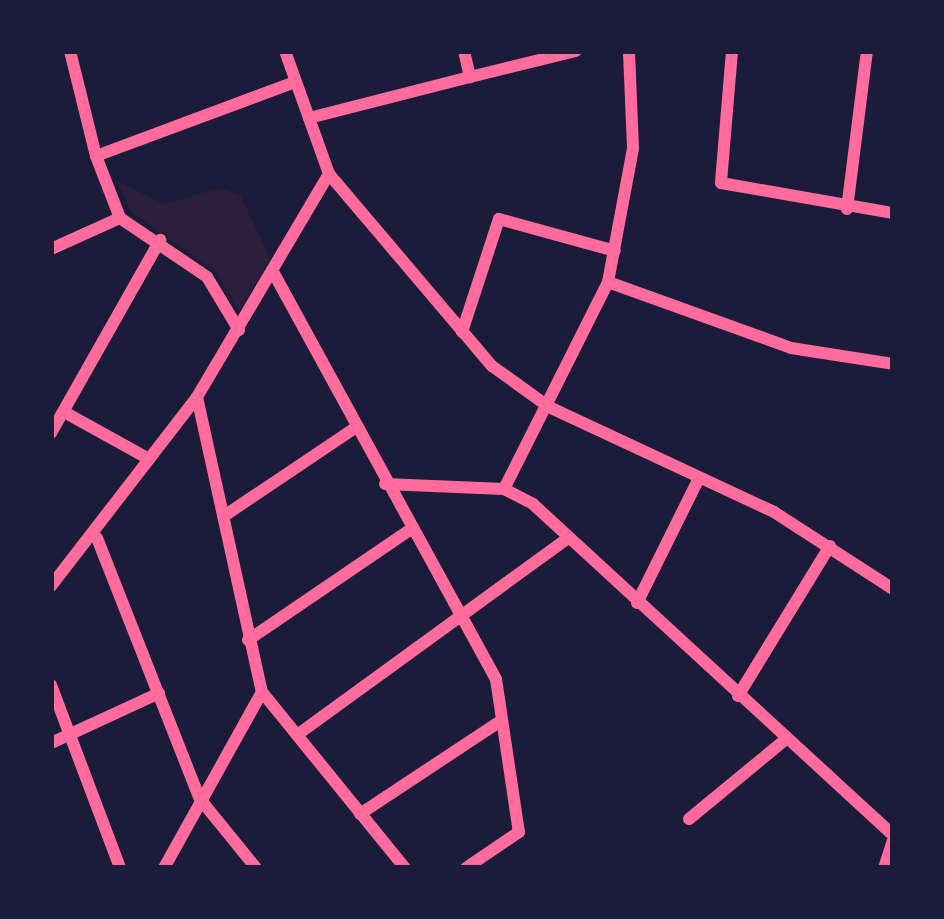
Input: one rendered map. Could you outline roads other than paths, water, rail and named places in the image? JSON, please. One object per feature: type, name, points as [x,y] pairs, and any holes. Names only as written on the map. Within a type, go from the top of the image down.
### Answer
[{"type":"street","points":[[70,51],[96,156],[120,218],[160,240],[207,277],[239,330]]},
{"type":"street","points":[[285,51],[328,174],[462,332],[550,407],[830,546],[893,589]]},
{"type":"street","points":[[464,51],[470,76]]},
{"type":"street","points":[[309,118],[576,51]]},
{"type":"street","points":[[504,489],[550,407],[608,282],[633,148],[629,51]]},
{"type":"street","points":[[732,51],[721,182],[847,209],[893,213]]},
{"type":"street","points":[[847,209],[867,51]]},
{"type":"street","points":[[96,156],[295,82]]},
{"type":"street","points":[[51,586],[97,538],[197,397],[328,174]]},
{"type":"street","points":[[51,249],[120,218]]},
{"type":"street","points":[[462,332],[499,219],[615,251]]},
{"type":"street","points":[[51,433],[160,240]]},
{"type":"street","points":[[272,270],[457,617],[496,680],[519,832],[466,868]]},
{"type":"street","points":[[608,282],[791,348],[893,364]]},
{"type":"street","points":[[197,397],[227,514],[248,640],[262,692],[405,868]]},
{"type":"street","points":[[66,413],[149,459]]},
{"type":"street","points":[[227,514],[355,428]]},
{"type":"street","points":[[637,603],[699,478]]},
{"type":"street","points":[[385,484],[504,489],[568,538],[893,838],[884,868]]},
{"type":"street","points":[[248,640],[410,530]]},
{"type":"street","points":[[97,538],[200,799],[256,868]]},
{"type":"street","points":[[296,735],[568,538]]},
{"type":"street","points":[[738,696],[830,546]]},
{"type":"street","points":[[51,685],[120,868]]},
{"type":"street","points":[[164,868],[262,692]]},
{"type":"street","points":[[51,743],[159,693]]},
{"type":"street","points":[[360,814],[502,719]]},
{"type":"street","points":[[689,819],[786,739]]}]
